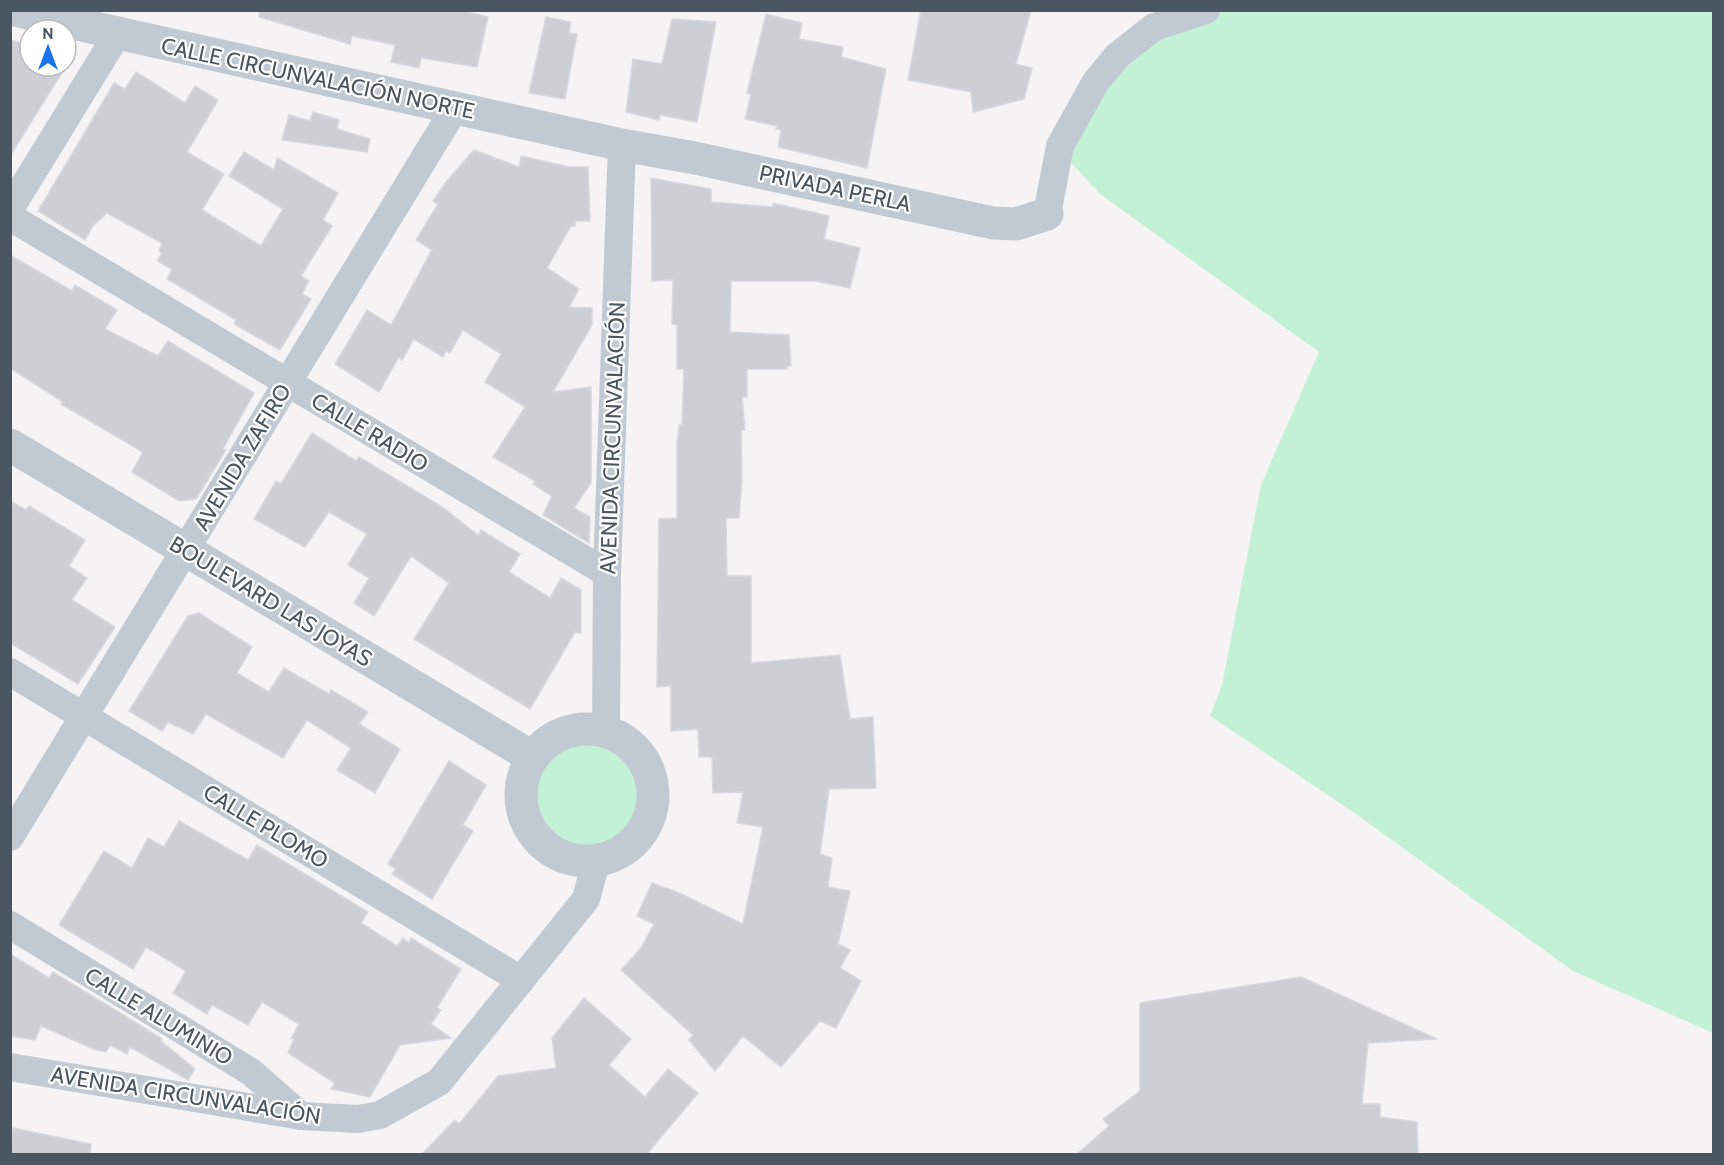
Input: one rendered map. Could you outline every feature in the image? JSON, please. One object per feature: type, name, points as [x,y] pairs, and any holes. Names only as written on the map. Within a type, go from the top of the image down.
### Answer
[{"type":"street","name":"CALLE CIRCUNVALACIÓN NORTE","points":[[14,10],[622,145]]},
{"type":"street","points":[[1047,214],[1060,146],[1095,83],[1117,56],[1154,27],[1206,10]]},
{"type":"street","points":[[10,209],[118,33]]},
{"type":"street","name":"AVENIDA ZAFIRO","points":[[10,837],[455,108]]},
{"type":"street","name":"PRIVADA PERLA","points":[[622,145],[707,161],[993,223],[1016,224],[1047,214]]},
{"type":"street","name":"AVENIDA CIRCUNVALACIÓN","points":[[606,731],[607,573],[622,145]]},
{"type":"street","name":"CALLE RADIO","points":[[10,217],[607,573]]},
{"type":"street","name":"BOULEVARD LAS JOYAS","points":[[10,445],[532,757]]},
{"type":"street","name":"CALLE PLOMO","points":[[10,672],[521,980]]},
{"type":"street","points":[[585,729],[606,731],[624,740],[639,753],[650,771],[653,800],[645,829],[632,845],[615,856],[596,862],[574,861],[553,853],[536,839],[530,830],[524,820],[520,799],[522,776],[532,757],[546,742],[565,732],[585,729]]},
{"type":"street","name":"AVENIDA CIRCUNVALACIÓN","points":[[10,1067],[301,1116],[358,1119],[380,1115],[400,1106],[439,1082],[586,898],[596,862]]},
{"type":"street","name":"CALLE ALUMINIO","points":[[10,925],[251,1072],[301,1116]]},
{"type":"green space","points":[[1220,11],[1713,11],[1713,1033],[1573,971],[1356,814],[1210,716],[1222,685],[1261,485],[1319,352],[1100,194],[1064,155],[1083,112],[1156,29]]},
{"type":"green space","points":[[589,742],[609,746],[627,757],[638,775],[642,795],[638,815],[627,833],[609,844],[589,848],[569,844],[551,833],[540,815],[536,795],[540,775],[551,757],[569,746]]},
{"type":"building","points":[[260,10],[461,10],[488,17],[477,67],[421,58],[419,68],[391,62],[395,45],[352,36],[350,44],[259,17]]},
{"type":"building","points":[[921,10],[1031,10],[1016,64],[1032,68],[1024,99],[973,112],[971,92],[908,80]]},
{"type":"building","points":[[766,14],[802,23],[799,39],[843,47],[841,57],[886,69],[867,168],[778,147],[781,130],[776,129],[777,126],[745,119],[751,94],[747,93]]},
{"type":"building","points":[[546,17],[571,22],[569,33],[577,34],[565,99],[529,93]]},
{"type":"building","points":[[672,19],[716,22],[697,122],[660,115],[659,120],[626,112],[633,59],[662,64]]},
{"type":"building","points":[[10,40],[18,42],[18,78],[59,78],[10,156]]},
{"type":"building","points":[[136,72],[185,103],[195,86],[218,100],[187,152],[224,174],[202,210],[261,246],[283,209],[229,176],[244,152],[274,170],[277,158],[338,193],[323,220],[332,226],[301,276],[309,281],[302,294],[311,299],[280,350],[234,324],[236,320],[167,279],[172,269],[157,261],[162,253],[159,251],[162,243],[107,213],[93,226],[85,240],[38,211],[114,83],[125,89]]},
{"type":"building","points":[[313,112],[339,120],[337,129],[370,139],[367,152],[282,140],[289,115],[310,121]]},
{"type":"building","points":[[474,150],[519,167],[521,156],[569,167],[588,167],[590,221],[575,221],[575,226],[571,226],[547,268],[579,289],[569,307],[592,308],[592,325],[553,392],[591,387],[591,483],[574,508],[590,517],[589,543],[543,515],[552,496],[533,484],[535,481],[493,457],[525,407],[485,382],[501,354],[463,330],[450,353],[446,351],[443,357],[414,339],[402,360],[399,357],[379,392],[335,364],[367,310],[391,325],[432,250],[416,240],[438,204],[433,201]]},
{"type":"building","points":[[651,178],[711,189],[711,202],[773,207],[773,203],[829,216],[824,239],[860,248],[850,288],[815,281],[731,281],[730,332],[789,335],[791,366],[787,366],[787,369],[747,369],[747,397],[742,397],[745,430],[741,430],[742,478],[739,518],[726,518],[727,576],[751,576],[751,663],[840,655],[850,719],[873,717],[876,788],[829,789],[820,854],[832,858],[828,887],[850,891],[838,944],[850,950],[840,968],[861,981],[836,1028],[820,1021],[781,1067],[743,1036],[715,1071],[689,1040],[693,1035],[621,970],[641,948],[654,924],[637,916],[652,883],[677,892],[743,924],[763,827],[737,823],[743,792],[713,793],[712,757],[699,757],[698,729],[671,731],[671,686],[657,687],[659,519],[677,518],[677,443],[679,425],[682,425],[684,369],[677,369],[677,325],[672,324],[673,280],[652,281]]},
{"type":"building","points":[[10,255],[72,291],[75,285],[117,310],[105,329],[158,356],[168,341],[254,393],[223,449],[226,450],[196,499],[179,501],[132,472],[143,452],[61,404],[63,402],[10,368]]},
{"type":"building","points":[[312,433],[356,461],[359,457],[441,506],[478,535],[481,530],[520,554],[509,572],[550,598],[561,578],[581,590],[581,633],[575,632],[530,709],[414,639],[449,583],[411,556],[374,616],[354,603],[369,578],[348,565],[367,534],[329,512],[305,547],[254,519],[276,481],[281,484]]},
{"type":"building","points":[[10,501],[26,510],[29,506],[85,540],[69,566],[87,578],[72,600],[115,627],[78,684],[10,643]]},
{"type":"building","points":[[199,613],[252,647],[237,673],[269,692],[284,668],[329,694],[331,690],[368,712],[359,724],[400,749],[375,793],[337,770],[351,748],[307,720],[283,758],[206,714],[193,734],[168,722],[162,731],[129,711],[188,616]]},
{"type":"building","points":[[449,761],[486,785],[463,825],[473,831],[432,899],[392,874],[396,869],[388,864]]},
{"type":"building","points":[[179,821],[248,860],[257,845],[368,912],[361,923],[397,946],[403,938],[409,943],[411,938],[461,969],[437,1008],[441,1010],[431,1024],[451,1038],[400,1045],[370,1097],[331,1089],[335,1083],[288,1053],[294,1039],[291,1038],[299,1024],[262,1002],[248,1025],[212,1005],[207,1014],[173,993],[186,971],[146,947],[133,969],[59,925],[104,851],[132,868],[148,838],[164,847]]},
{"type":"building","points":[[10,954],[49,978],[53,972],[162,1039],[161,1041],[195,1069],[188,1080],[130,1047],[127,1054],[110,1045],[106,1052],[96,1050],[41,1026],[35,1040],[10,1036]]},
{"type":"building","points":[[1301,977],[1437,1039],[1368,1043],[1362,1104],[1380,1104],[1380,1117],[1417,1122],[1418,1155],[1076,1155],[1109,1126],[1103,1119],[1140,1091],[1140,1003]]},
{"type":"building","points":[[584,998],[631,1039],[609,1065],[645,1097],[668,1069],[698,1093],[646,1155],[421,1155],[455,1120],[459,1124],[498,1076],[556,1068],[552,1038]]},
{"type":"building","points":[[13,1128],[91,1144],[90,1155],[10,1155]]}]
